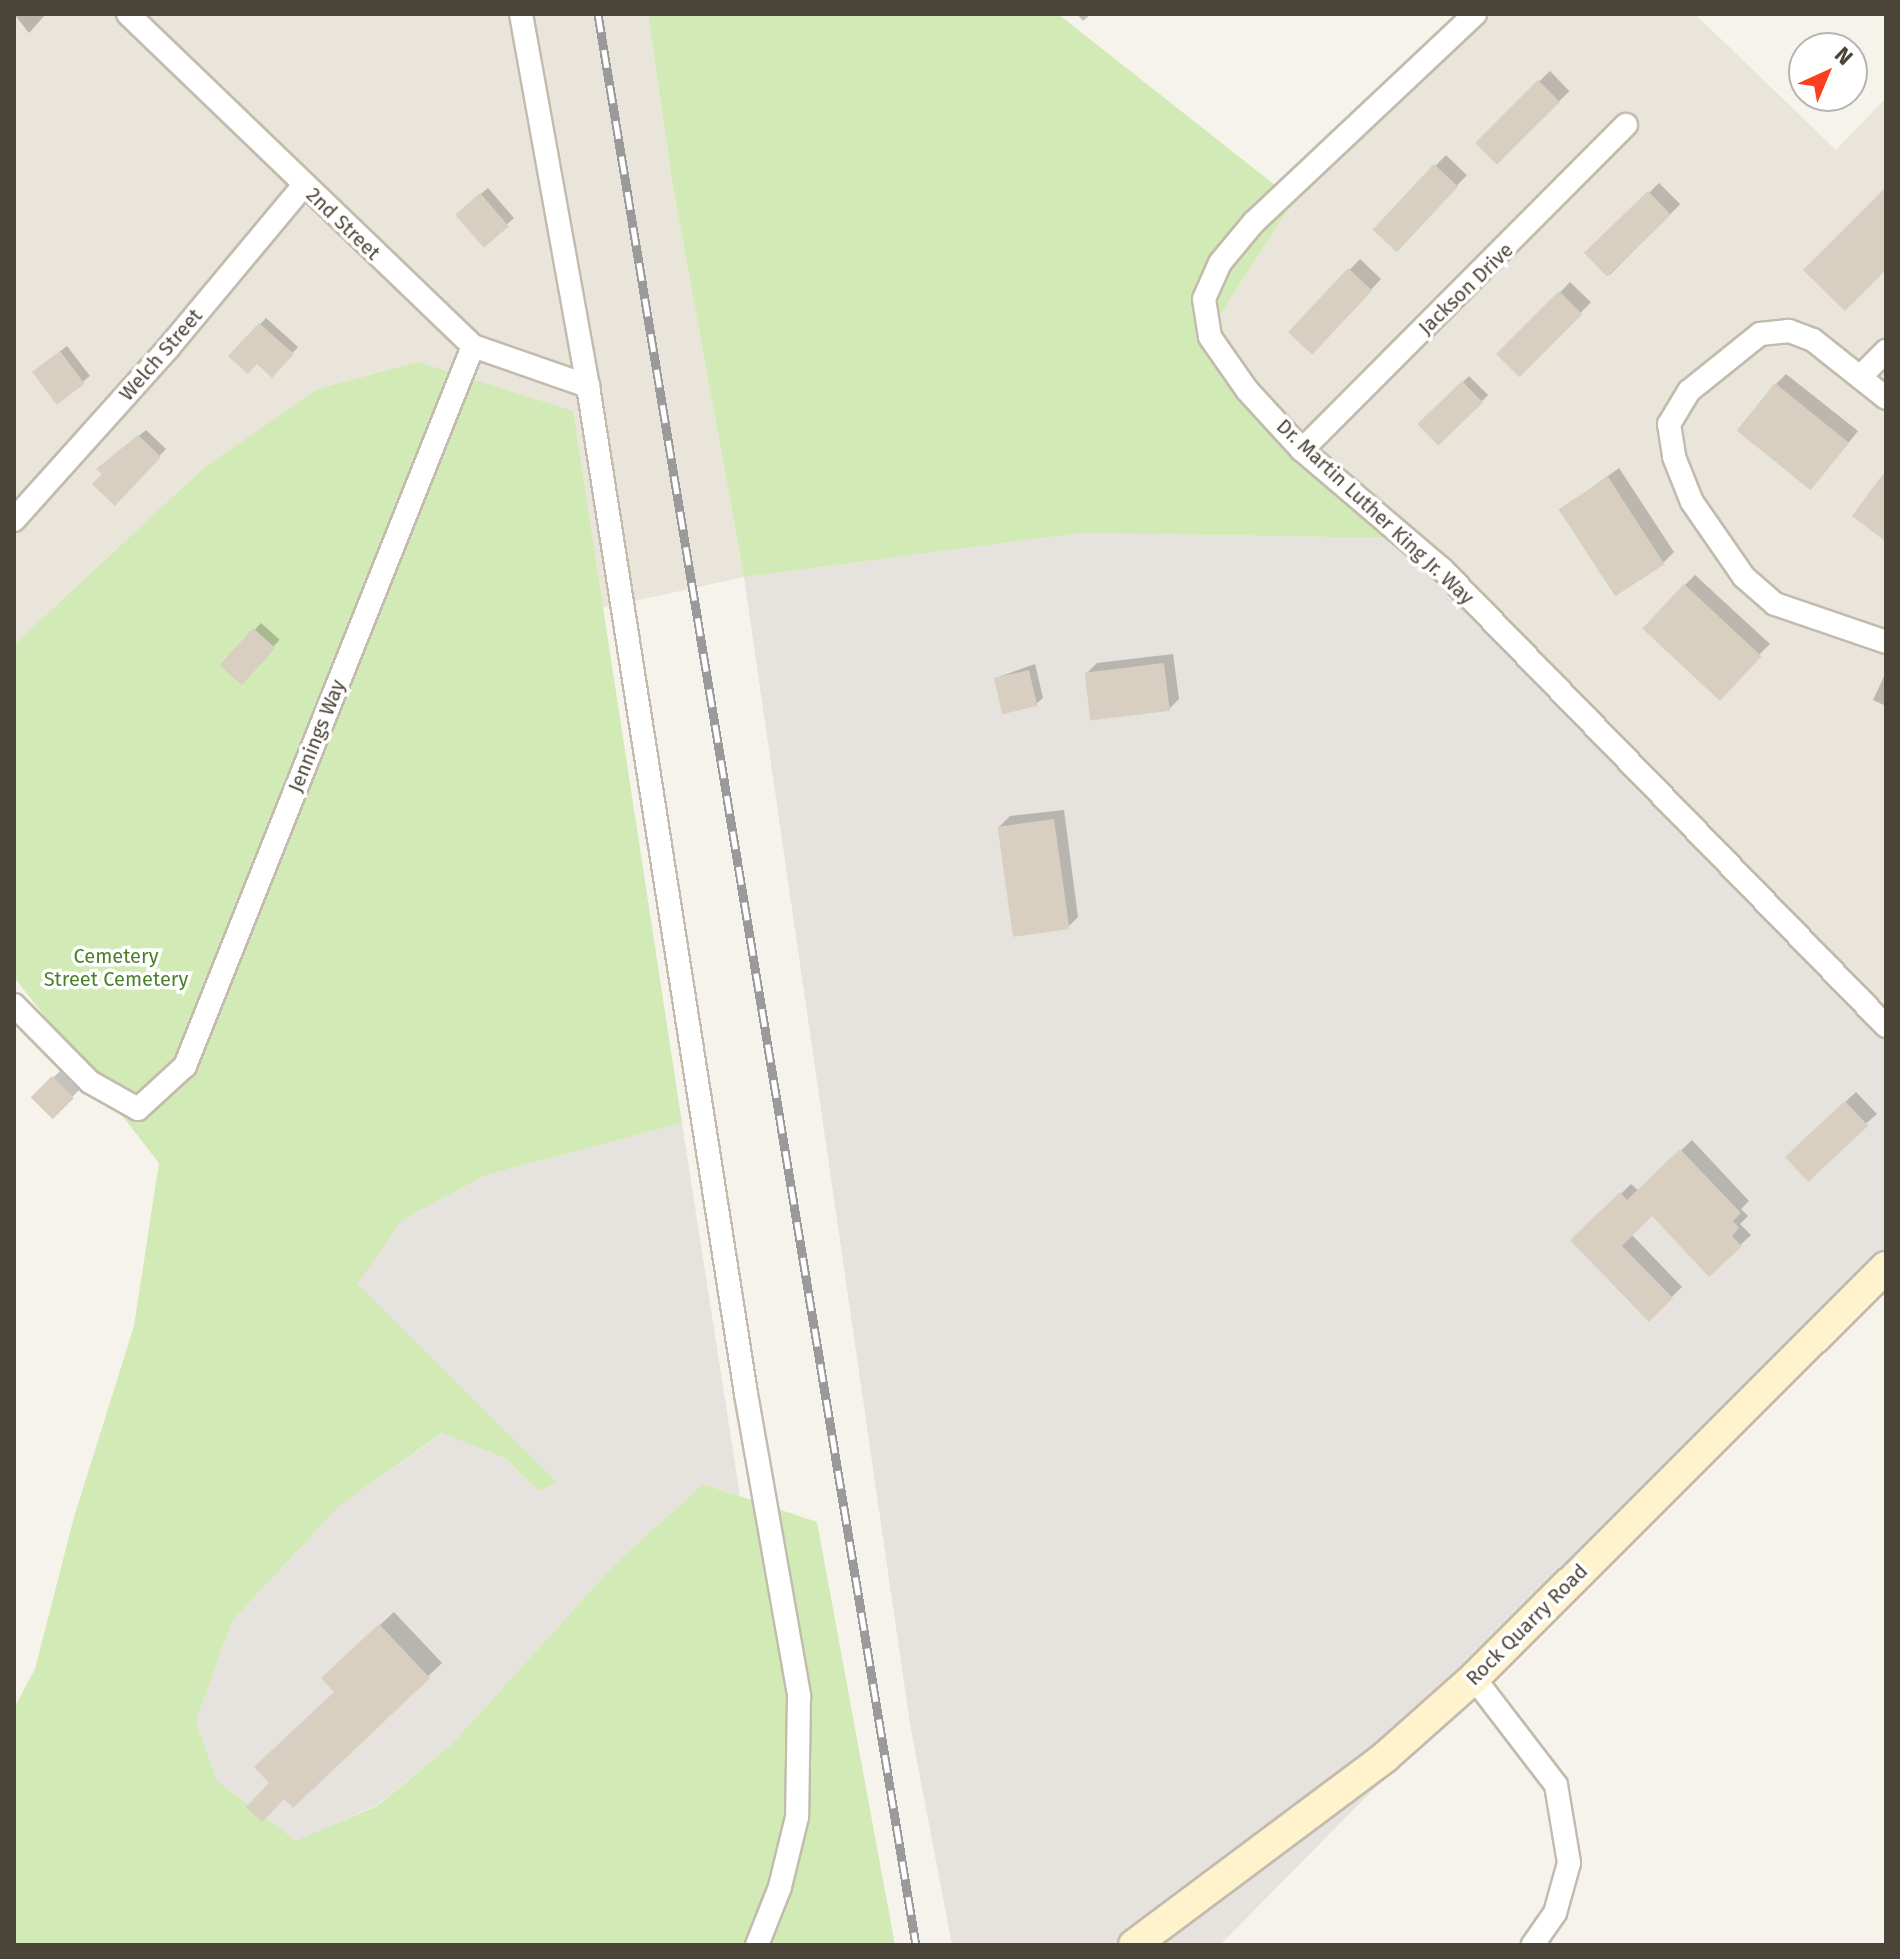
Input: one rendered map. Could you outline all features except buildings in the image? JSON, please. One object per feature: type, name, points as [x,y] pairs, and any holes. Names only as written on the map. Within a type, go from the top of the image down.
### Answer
[{"type":"street","name":"2nd Street","points":[[128,14],[303,186],[473,346],[588,386]]},
{"type":"street","points":[[521,14],[588,386],[746,1394],[799,1696],[797,1817],[780,1887],[757,1945]]},
{"type":"street","name":"Dr. Martin Luther King Jr. Way","points":[[1475,14],[1254,222],[1220,263],[1204,299],[1210,337],[1247,390],[1302,450],[1442,569],[1886,1026]]},
{"type":"street","name":"Jackson Drive","points":[[1302,450],[1626,125]]},
{"type":"street","name":"Welch Street","points":[[14,520],[169,347],[303,186]]},
{"type":"street","points":[[1886,398],[1813,340],[1789,331],[1760,334],[1689,391],[1669,424],[1674,457],[1692,502],[1744,577],[1775,604],[1886,642]]},
{"type":"street","name":"Jennings Way","points":[[14,1005],[90,1082],[138,1109],[185,1066],[473,346]]},
{"type":"street","points":[[1860,377],[1886,351]]},
{"type":"street","name":"Rock Quarry Road","points":[[1134,1945],[1385,1757],[1474,1678],[1886,1267]]},
{"type":"street","points":[[1474,1678],[1556,1785],[1569,1863],[1555,1913],[1533,1945]]},
{"type":"shaded area","points":[[14,14],[648,14],[673,187],[744,577],[262,682],[14,939]]},
{"type":"shaded area","points":[[1474,14],[1695,14],[1788,104],[1788,112],[1797,112],[1836,150],[1886,98],[1886,1041],[1203,341],[1294,200]]},
{"type":"shaded area","points":[[1081,533],[1396,538],[1886,1041],[1886,1269],[1220,1945],[952,1945],[910,1724],[744,577]]},
{"type":"shaded area","points":[[682,1123],[740,1496],[703,1484],[614,1565],[452,1744],[377,1805],[296,1842],[217,1781],[196,1721],[232,1621],[340,1505],[443,1433],[505,1458],[539,1491],[557,1482],[356,1284],[402,1220],[486,1175]]},
{"type":"green space","points":[[648,14],[1058,14],[1294,200],[1203,341],[1396,538],[1081,533],[744,577],[673,187]]},
{"type":"green space","name":"Cemetery Street Cemetery","points":[[418,362],[573,411],[682,1123],[486,1175],[402,1220],[357,1284],[557,1482],[539,1491],[505,1458],[442,1433],[340,1505],[232,1621],[196,1721],[217,1781],[296,1841],[377,1806],[452,1744],[614,1565],[703,1484],[817,1522],[895,1945],[14,1945],[14,1708],[35,1669],[74,1517],[134,1326],[159,1163],[14,977],[14,645],[205,467],[318,389]]},
{"type":"railway","points":[[598,14],[916,1945]]}]
